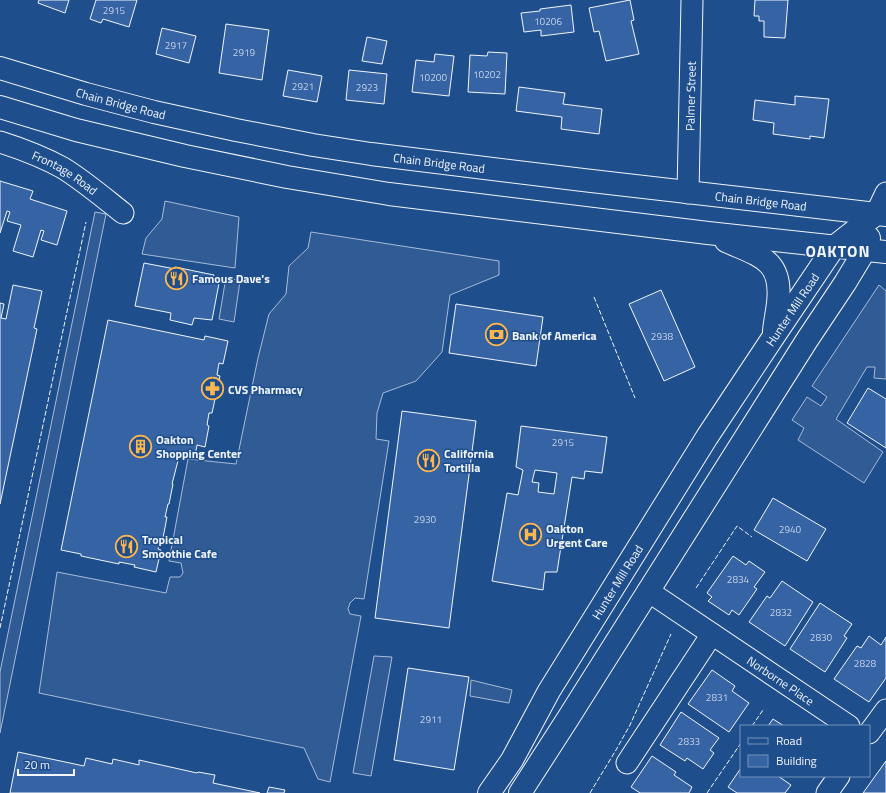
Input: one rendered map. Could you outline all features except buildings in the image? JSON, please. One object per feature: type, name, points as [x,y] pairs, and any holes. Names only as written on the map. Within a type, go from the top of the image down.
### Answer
[{"type":"main road","name":"Chain Bridge Road","points":[[0,68],[86,94],[146,110],[236,130],[370,154],[688,193],[881,214]]},
{"type":"main road","points":[[0,107],[83,131],[186,156],[288,177],[389,194],[708,233],[876,251]]},
{"type":"main road","points":[[520,793],[807,340],[876,251],[881,214]]},
{"type":"main road","name":"Hunter Mill Road","points":[[489,793],[512,760],[549,691],[699,449],[834,247],[881,214]]},
{"type":"main road","points":[[708,233],[757,255],[770,263],[778,278],[778,302],[774,336]]},
{"type":"street","name":"Palmer Street","points":[[688,193],[692,0]]},
{"type":"street","name":"Frontage Road","points":[[0,142],[31,152],[63,168],[123,213]]},
{"type":"street","points":[[881,214],[886,193]]},
{"type":"street","name":"Norborne Place","points":[[648,591],[848,725]]},
{"type":"street","points":[[627,763],[712,634]]},
{"type":"street","points":[[870,732],[886,710]]},
{"type":"street","points":[[827,793],[838,777]]},
{"type":"shaded area","points":[[165,201],[239,217],[235,268],[142,254],[146,238],[162,219]]},
{"type":"shaded area","points":[[95,212],[106,214],[0,733],[0,672]]},
{"type":"shaded area","points":[[311,232],[499,261],[499,275],[450,295],[442,352],[416,381],[383,393],[377,413],[376,439],[389,441],[364,599],[355,598],[350,603],[348,609],[350,614],[361,616],[330,782],[318,779],[304,748],[39,693],[57,572],[166,593],[170,577],[180,577],[183,573],[181,563],[169,561],[188,459],[236,464],[258,358],[269,314],[286,294],[289,266],[308,248]]},
{"type":"shaded area","points":[[226,277],[240,281],[234,322],[219,319]]},
{"type":"shaded area","points":[[879,285],[886,291],[886,379],[874,378],[875,367],[867,367],[836,419],[883,452],[864,483],[798,440],[804,428],[792,420],[807,397],[821,406],[827,397],[812,386]]},
{"type":"shaded area","points":[[374,656],[392,657],[371,776],[353,773]]},
{"type":"shaded area","points":[[471,680],[512,690],[509,703],[470,696]]},
{"type":"fence","points":[[0,628],[86,222]]},
{"type":"fence","points":[[594,297],[635,398]]},
{"type":"fence","points":[[696,588],[737,526],[752,537]]},
{"type":"fence","points":[[590,793],[630,725],[671,634]]},
{"type":"fence","points":[[753,725],[763,710]]},
{"type":"fence","points":[[707,793],[740,744]]},
{"type":"place","name":"Famous Dave's","points":[[176,278]]},
{"type":"place","name":"Bank of America","points":[[496,335]]},
{"type":"place","name":"CVS Pharmacy","points":[[213,389]]},
{"type":"place","name":"Oakton Shopping Center","points":[[140,446]]},
{"type":"place","name":"California Tortilla","points":[[428,460]]},
{"type":"place","name":"Oakton Urgent Care","points":[[531,535]]},
{"type":"place","name":"Tropical Smoothie Cafe","points":[[126,546]]},
{"type":"district","name":"OAKTON","points":[[838,251]]}]
